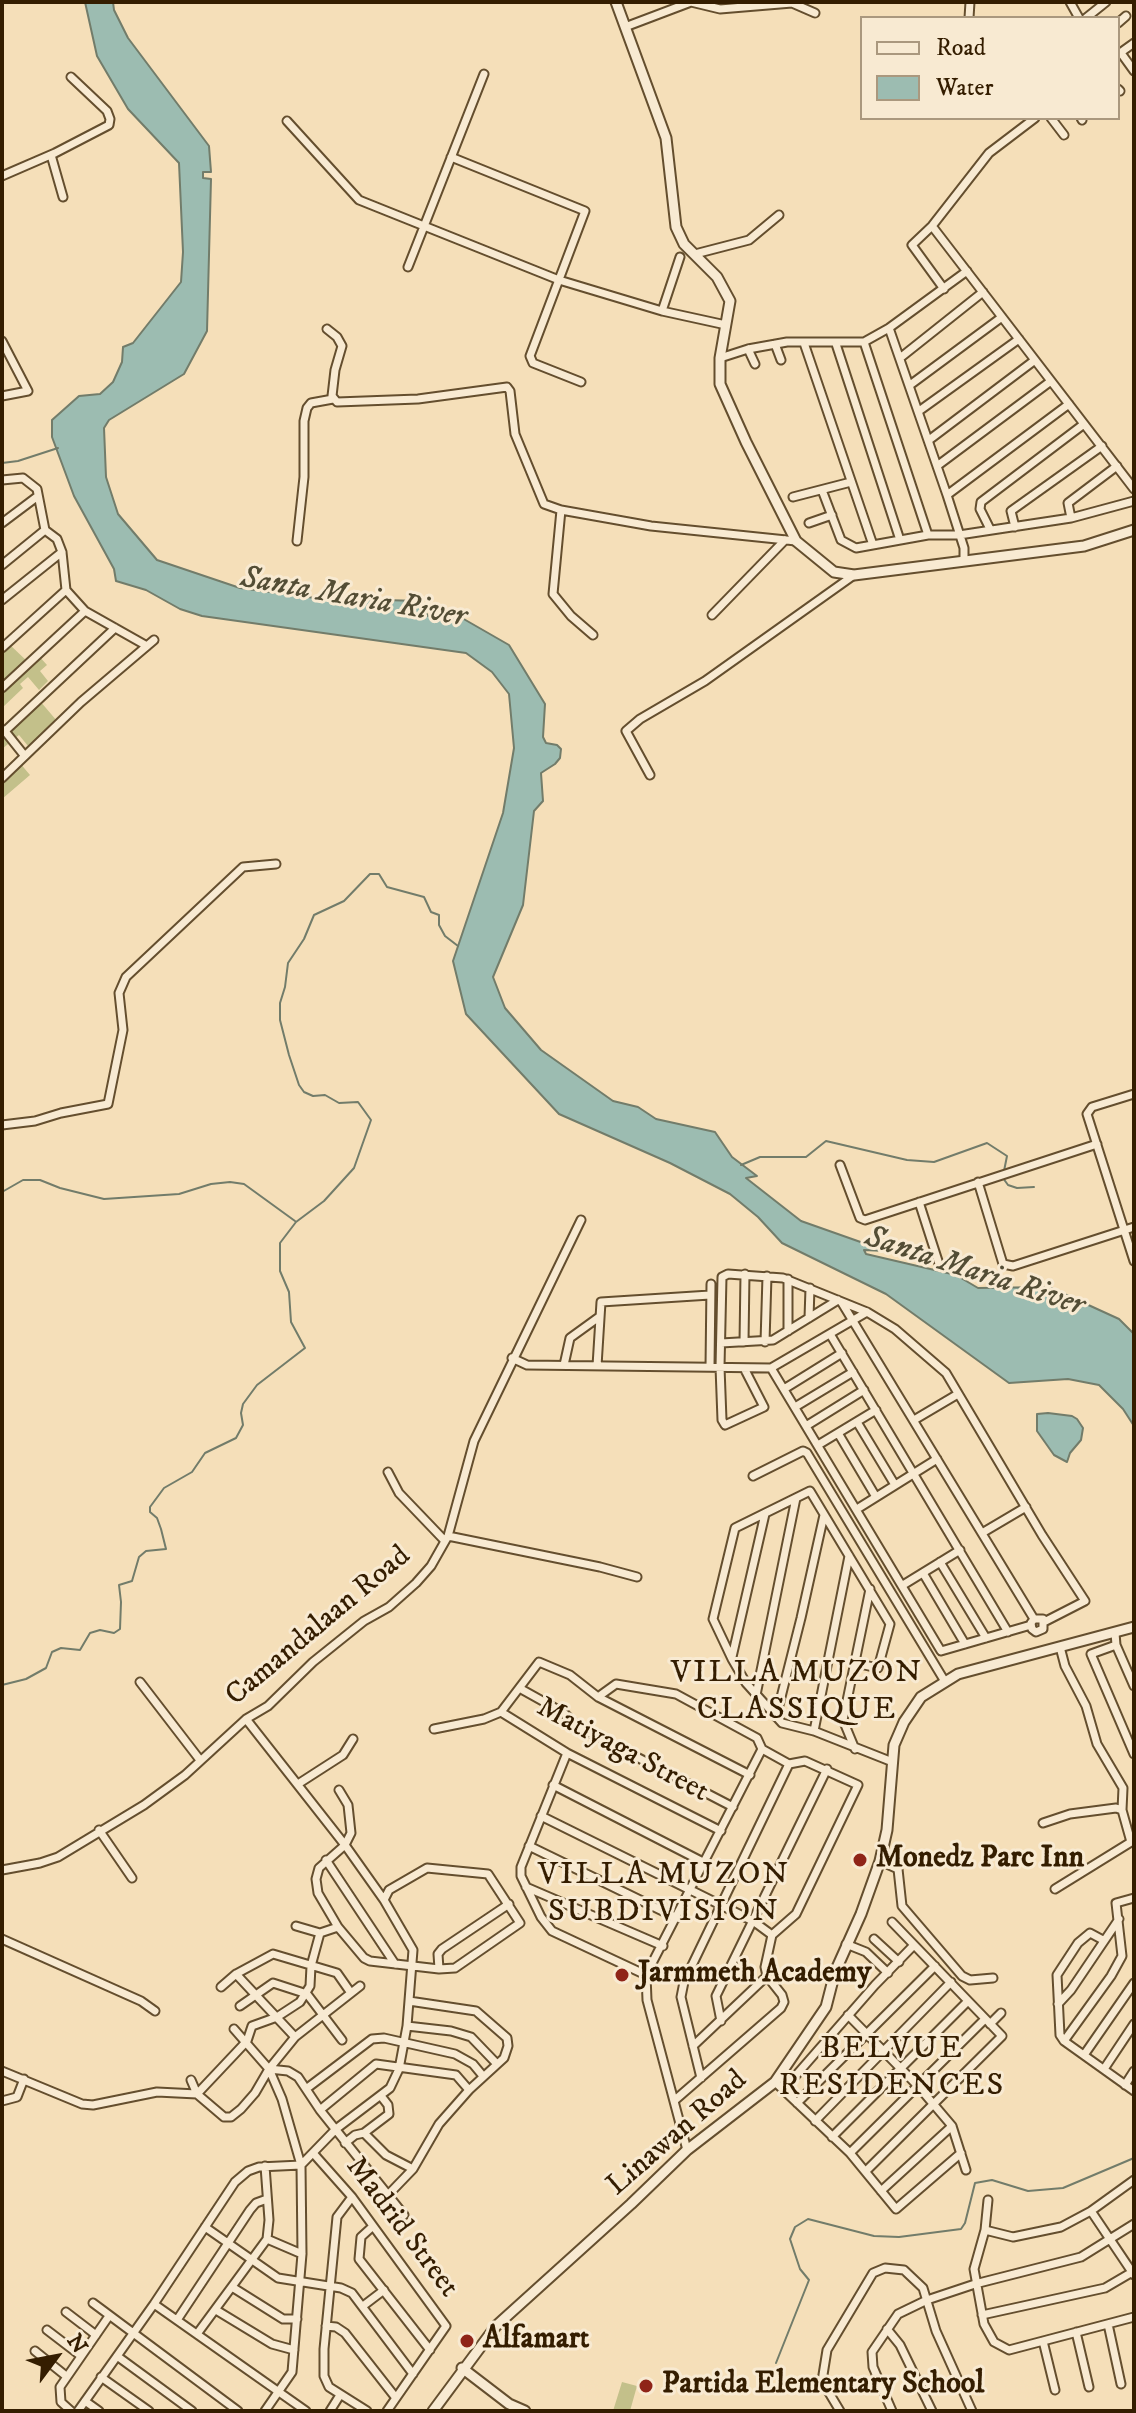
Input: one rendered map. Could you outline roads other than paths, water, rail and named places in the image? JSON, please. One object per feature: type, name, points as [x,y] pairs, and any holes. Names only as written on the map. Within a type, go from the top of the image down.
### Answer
[{"type":"street","points":[[616,2],[666,138],[676,227],[684,244],[717,277],[730,301],[720,358],[720,384],[790,541]]},
{"type":"street","points":[[625,27],[691,2],[720,9],[792,3],[815,13]]},
{"type":"street","points":[[1088,16],[1106,2]]},
{"type":"street","points":[[1120,21],[1126,16]]},
{"type":"street","points":[[1120,55],[1134,71]]},
{"type":"street","points":[[408,267],[484,74]]},
{"type":"street","points":[[2,176],[109,125],[107,111],[71,77]]},
{"type":"street","points":[[944,289],[912,245],[932,226],[989,153],[1032,120]]},
{"type":"street","points":[[1053,120],[1064,135]]},
{"type":"street","points":[[287,121],[359,200],[559,280],[662,311],[726,325]]},
{"type":"street","points":[[51,155],[63,197]]},
{"type":"street","points":[[451,157],[583,208],[585,215],[530,360],[581,382]]},
{"type":"street","points":[[695,254],[749,240],[779,215]]},
{"type":"street","points":[[932,226],[1134,489]]},
{"type":"street","points":[[662,311],[680,257]]},
{"type":"street","points":[[720,358],[775,344],[864,342],[889,328],[967,271]]},
{"type":"street","points":[[900,358],[983,292]]},
{"type":"street","points":[[910,385],[1002,317]]},
{"type":"street","points":[[889,328],[947,495],[964,548],[964,561]]},
{"type":"street","points":[[327,329],[342,346],[335,370],[333,399]]},
{"type":"street","points":[[919,411],[1019,339]]},
{"type":"street","points":[[2,341],[28,391],[2,396]]},
{"type":"street","points":[[864,342],[928,535]]},
{"type":"street","points":[[804,343],[873,545]]},
{"type":"street","points":[[775,344],[781,360]]},
{"type":"street","points":[[836,344],[900,540]]},
{"type":"street","points":[[748,349],[755,364]]},
{"type":"street","points":[[929,440],[1035,360]]},
{"type":"street","points":[[937,466],[1051,381]]},
{"type":"street","points":[[297,541],[304,477],[304,421],[311,403],[333,399],[337,402],[418,399],[507,387],[515,434],[542,501],[561,510],[651,526],[790,541],[834,572],[854,575],[1084,546],[1134,530]]},
{"type":"street","points":[[947,495],[1069,404]]},
{"type":"street","points":[[990,529],[980,509],[981,502],[1084,424]]},
{"type":"street","points":[[1015,527],[1011,511],[1102,446]]},
{"type":"street","points":[[1071,518],[1068,503],[1117,466]]},
{"type":"street","points":[[2,480],[23,478],[37,489],[45,530],[57,539],[62,552],[66,590],[85,611],[150,643],[3,774]]},
{"type":"street","points":[[793,497],[851,482]]},
{"type":"street","points":[[822,490],[845,545],[856,548],[928,535],[959,535],[1071,518],[1134,501]]},
{"type":"street","points":[[2,523],[38,496]]},
{"type":"street","points":[[561,510],[553,594],[571,616],[593,635]]},
{"type":"street","points":[[809,523],[832,515]]},
{"type":"street","points":[[2,565],[45,530]]},
{"type":"street","points":[[712,615],[790,541]]},
{"type":"street","points":[[2,600],[62,552]]},
{"type":"street","points":[[650,775],[626,731],[640,719],[705,681],[854,575]]},
{"type":"street","points":[[2,648],[66,590]]},
{"type":"street","points":[[2,688],[85,611]]},
{"type":"street","points":[[24,755],[3,730],[115,628]]},
{"type":"street","points":[[2,1125],[35,1121],[108,1104],[123,1030],[119,993],[126,977],[243,867],[276,864]]},
{"type":"street","points":[[1134,1094],[1092,1107],[1087,1114],[1134,1261]]},
{"type":"street","points":[[840,1165],[860,1218],[865,1220],[1097,1144]]},
{"type":"street","points":[[978,1182],[1003,1264],[1013,1266],[1134,1227]]},
{"type":"street","points":[[919,1202],[939,1264]]},
{"type":"street","name":"Camandalaan Road","points":[[2,1870],[58,1857],[144,1805],[185,1775],[246,1719],[268,1706],[313,1662],[364,1621],[389,1607],[416,1583],[431,1566],[447,1539],[474,1441],[581,1220]]},
{"type":"street","points":[[744,1368],[764,1407],[725,1425],[722,1420],[720,1367],[722,1277],[728,1274],[788,1279],[867,1312],[895,1329],[946,1373],[1085,1601],[1044,1622]]},
{"type":"street","points":[[744,1342],[745,1274]]},
{"type":"street","points":[[765,1342],[767,1276]]},
{"type":"street","points":[[788,1279],[788,1331]]},
{"type":"street","points":[[710,1367],[711,1284]]},
{"type":"street","points":[[809,1318],[810,1288]]},
{"type":"street","points":[[597,1366],[601,1302],[710,1295]]},
{"type":"street","points":[[721,1343],[765,1342],[839,1301]]},
{"type":"street","points":[[839,1301],[982,1533],[1032,1622],[1032,1629],[1040,1632],[1048,1649]]},
{"type":"street","points":[[512,1358],[527,1365],[771,1368],[867,1312]]},
{"type":"street","points":[[564,1365],[570,1338],[599,1317]]},
{"type":"street","points":[[830,1334],[1008,1632]]},
{"type":"street","points":[[784,1389],[842,1353]]},
{"type":"street","points":[[771,1368],[941,1651],[1008,1632],[1040,1618],[1044,1622]]},
{"type":"street","points":[[795,1407],[853,1372]]},
{"type":"street","points":[[806,1426],[864,1390]]},
{"type":"street","points":[[914,1420],[958,1394]]},
{"type":"street","points":[[818,1445],[876,1410]]},
{"type":"street","points":[[857,1422],[895,1485]]},
{"type":"street","points":[[838,1433],[876,1497]]},
{"type":"street","points":[[753,1476],[803,1451],[807,1453],[944,1680]]},
{"type":"street","points":[[857,1509],[937,1459]]},
{"type":"street","points":[[388,1472],[399,1493],[447,1539],[586,1564],[637,1577]]},
{"type":"street","points":[[855,1663],[878,1668],[890,1624],[810,1491],[735,1528],[713,1619],[732,1659],[756,1695],[782,1723],[814,1731],[890,1761]]},
{"type":"street","points":[[756,1695],[796,1498]]},
{"type":"street","points":[[982,1533],[1026,1507]]},
{"type":"street","points":[[732,1659],[765,1514]]},
{"type":"street","points":[[776,1717],[824,1515]]},
{"type":"street","points":[[903,1585],[960,1550]]},
{"type":"street","points":[[814,1731],[849,1556]]},
{"type":"street","points":[[940,1562],[986,1638]]},
{"type":"street","points":[[923,1573],[965,1644]]},
{"type":"street","points":[[855,1749],[843,1720],[870,1589]]},
{"type":"street","points":[[1040,1632],[1044,1622]]},
{"type":"street","name":"Linawan Road","points":[[433,2411],[496,2326],[687,2150],[779,2086],[826,2007],[835,1972],[861,1914],[880,1861],[887,1830],[890,1761],[894,1745],[904,1722],[921,1697],[958,1674],[1134,1627]]},
{"type":"street","points":[[1115,1633],[1116,1645],[1134,1686]]},
{"type":"street","points":[[1116,1645],[1091,1654],[1134,1754]]},
{"type":"street","points":[[1055,1889],[1131,1842],[1122,1810],[1123,1788],[1097,1744],[1086,1706],[1065,1666],[1060,1647]]},
{"type":"street","points":[[434,1729],[484,1719],[501,1712],[539,1662],[570,1675],[598,1697],[750,1775]]},
{"type":"street","points":[[140,1682],[200,1760]]},
{"type":"street","points":[[598,1697],[616,1684],[676,1694],[757,1738],[762,1749],[789,1764],[805,1761],[858,1785],[796,1914],[772,1935],[765,1967],[767,1976],[782,1995],[784,2002],[781,2008],[675,2100]]},
{"type":"street","points":[[521,1689],[564,1713],[577,1726],[733,1807]]},
{"type":"street","name":"Matiyaga Street","points":[[501,1712],[567,1753],[721,1831]]},
{"type":"street","points":[[78,2411],[235,2182],[248,2171],[265,2166],[301,2165],[336,2129],[390,2088],[399,2069],[407,2026],[413,1950],[384,1900],[345,1845],[246,1719]]},
{"type":"street","points":[[298,1784],[343,1755],[353,1739]]},
{"type":"street","points":[[687,2150],[647,2000],[646,1975],[762,1749]]},
{"type":"street","points":[[567,1753],[521,1867],[526,1887],[552,1931],[646,1975]]},
{"type":"street","points":[[701,2078],[681,1997],[684,1982],[789,1764]]},
{"type":"street","points":[[721,2021],[716,1996],[827,1769]]},
{"type":"street","points":[[553,1785],[705,1863]]},
{"type":"street","points":[[339,1790],[348,1805],[351,1833],[345,1845],[326,1860],[316,1879],[318,1893],[338,1927],[364,1958],[439,1969],[455,1968],[520,1923],[488,1874],[427,1868],[389,1890],[384,1900]]},
{"type":"street","points":[[1043,1823],[1070,1814],[1116,1808],[1122,1810]]},
{"type":"street","points":[[541,1816],[753,1921],[772,1935]]},
{"type":"street","points":[[99,1830],[132,1878]]},
{"type":"street","points":[[529,1846],[677,1918]]},
{"type":"street","points":[[326,1860],[395,1964]]},
{"type":"street","points":[[880,1861],[898,1869],[902,1906],[962,1976],[970,1980],[993,1978]]},
{"type":"street","points":[[526,1887],[663,1946]]},
{"type":"street","points":[[1064,2041],[1122,1956],[1116,1903],[1134,1898]]},
{"type":"street","points":[[439,1969],[438,1954],[442,1949],[509,1904]]},
{"type":"street","points":[[1058,2004],[1119,1919]]},
{"type":"street","points":[[867,2170],[1002,2036],[892,1922]]},
{"type":"street","points":[[296,1926],[320,1933],[338,1927]]},
{"type":"street","points":[[2,2071],[82,2104],[93,2105],[157,2092],[197,2094],[247,2041],[252,2026],[277,2017],[307,1994],[320,1933]]},
{"type":"street","points":[[1103,1940],[1090,1933],[1078,1943],[1057,1975],[1060,2035],[1134,2091]]},
{"type":"street","points":[[2,1939],[51,1958],[141,2001],[155,2011]]},
{"type":"street","points":[[874,1939],[899,1962]]},
{"type":"street","points":[[846,1944],[866,1952],[888,1973]]},
{"type":"street","points":[[914,1945],[779,2086],[867,2170],[896,2209],[961,2153]]},
{"type":"street","points":[[221,1987],[236,1974],[273,1954],[337,1973],[351,1993]]},
{"type":"street","points":[[797,2103],[935,1966]]},
{"type":"street","points":[[236,1974],[295,2037]]},
{"type":"street","points":[[693,2046],[767,1976]]},
{"type":"street","points":[[815,2121],[951,1982]]},
{"type":"street","points":[[240,2006],[273,1983],[307,1994],[342,2040]]},
{"type":"street","points":[[1084,2055],[1134,1983]]},
{"type":"street","points":[[191,2080],[197,2094],[224,2117],[231,2117],[255,2093],[269,2069],[295,2037],[360,1986]]},
{"type":"street","points":[[387,2196],[413,2169],[439,2124],[469,2090],[504,2058],[508,2046],[507,2038],[476,2011],[409,2001]]},
{"type":"street","points":[[832,2137],[968,2001]]},
{"type":"street","points":[[850,2153],[988,2021],[1001,2013]]},
{"type":"street","points":[[848,2015],[918,2086],[952,2126],[966,2170]]},
{"type":"street","points":[[1104,2069],[1134,2024]]},
{"type":"street","points":[[407,2026],[451,2031],[471,2037],[497,2064]]},
{"type":"street","points":[[234,2029],[269,2069],[282,2099],[301,2165],[302,2254],[292,2372],[265,2411]]},
{"type":"street","points":[[306,2089],[372,2039],[384,2038],[455,2054],[473,2064],[483,2076]]},
{"type":"street","points":[[320,2110],[376,2064],[456,2075],[469,2090]]},
{"type":"street","points":[[269,2069],[288,2071],[298,2077],[345,2143],[404,2215]]},
{"type":"street","points":[[1125,2085],[1134,2071]]},
{"type":"street","points":[[2,2101],[17,2097],[24,2079]]},
{"type":"street","points":[[345,2143],[389,2114],[388,2105],[381,2096]]},
{"type":"street","points":[[881,2191],[952,2126]]},
{"type":"street","points":[[364,2133],[386,2155],[413,2169]]},
{"type":"street","name":"Madrid Street","points":[[313,2153],[352,2197],[446,2326],[387,2411]]},
{"type":"street","points":[[197,2334],[267,2239],[270,2231],[265,2166]]},
{"type":"street","points":[[985,2230],[1013,2237],[1061,2227],[1091,2211],[1134,2180]]},
{"type":"street","points":[[352,2197],[337,2217],[324,2376],[329,2387],[367,2411]]},
{"type":"street","points":[[177,2320],[256,2203],[267,2199]]},
{"type":"street","points":[[988,2200],[985,2230],[974,2269],[975,2284],[982,2315],[994,2342],[1001,2348],[1009,2350],[1134,2317]]},
{"type":"street","points":[[982,2315],[1105,2288],[1134,2273],[1091,2211]]},
{"type":"street","points":[[892,2411],[873,2367],[872,2352],[898,2314],[927,2300],[975,2284],[1081,2257],[1134,2224]]},
{"type":"street","points":[[205,2227],[278,2278],[330,2286],[352,2293],[413,2374]]},
{"type":"street","points":[[372,2227],[361,2237],[359,2259],[430,2350]]},
{"type":"street","points":[[267,2239],[302,2254]]},
{"type":"street","points":[[840,2411],[822,2381],[827,2350],[873,2273],[885,2268],[904,2270],[923,2288],[936,2331],[972,2411]]},
{"type":"street","points":[[232,2287],[283,2319],[297,2319]]},
{"type":"street","points":[[363,2306],[384,2290]]},
{"type":"street","points":[[93,2303],[238,2411]]},
{"type":"street","points":[[154,2304],[306,2411]]},
{"type":"street","points":[[216,2310],[272,2344],[294,2350]]},
{"type":"street","points":[[66,2312],[96,2335]]},
{"type":"street","points":[[71,2411],[61,2402],[59,2394],[66,2376],[109,2316]]},
{"type":"street","points":[[1108,2324],[1121,2384]]},
{"type":"street","points":[[326,2326],[336,2327],[345,2333],[396,2398]]},
{"type":"street","points":[[887,2329],[900,2345],[932,2411]]},
{"type":"street","points":[[47,2330],[81,2356]]},
{"type":"street","points":[[1076,2332],[1089,2387]]},
{"type":"street","points":[[1043,2341],[1055,2390]]},
{"type":"street","points":[[35,2351],[66,2376]]},
{"type":"street","points":[[117,2356],[192,2411]]},
{"type":"street","points":[[462,2368],[507,2408],[525,2411]]},
{"type":"street","points":[[101,2377],[149,2411]]},
{"type":"street","points":[[330,2411],[340,2395]]},
{"type":"street","points":[[85,2401],[99,2411]]},
{"type":"water","points":[[85,2],[113,2],[128,38],[209,146],[211,172],[203,172],[203,178],[211,179],[207,331],[184,374],[109,420],[104,428],[106,477],[118,514],[157,560],[240,588],[315,598],[419,601],[428,616],[446,619],[455,614],[509,645],[545,704],[543,737],[546,743],[561,749],[560,758],[555,764],[541,773],[543,801],[534,811],[523,905],[493,977],[505,1008],[541,1050],[613,1101],[638,1107],[656,1119],[715,1132],[732,1157],[757,1176],[746,1178],[801,1221],[886,1251],[864,1250],[866,1254],[956,1275],[978,1288],[1049,1287],[1119,1319],[1134,1334],[1134,1426],[1123,1409],[1099,1385],[1068,1379],[1009,1383],[886,1294],[782,1243],[758,1217],[730,1194],[670,1163],[559,1114],[466,1014],[453,961],[503,813],[514,748],[509,694],[492,672],[466,653],[202,616],[180,609],[146,590],[116,581],[114,569],[74,496],[52,437],[52,420],[79,396],[100,394],[113,382],[122,362],[123,347],[133,343],[181,282],[183,252],[179,163],[128,109],[97,56]]},
{"type":"water","points":[[1037,1414],[1072,1416],[1083,1428],[1081,1440],[1067,1462],[1054,1455],[1037,1431]]},
{"type":"waterway","points":[[2,463],[58,448]]},
{"type":"waterway","points":[[2,1685],[26,1679],[46,1668],[52,1652],[61,1648],[80,1650],[90,1633],[100,1630],[114,1633],[120,1629],[119,1585],[132,1581],[139,1557],[146,1551],[166,1549],[157,1518],[150,1512],[150,1507],[164,1488],[192,1472],[205,1453],[236,1438],[243,1425],[243,1404],[257,1385],[305,1348],[291,1322],[289,1292],[280,1271],[280,1243],[296,1222],[324,1201],[354,1168],[371,1120],[358,1102],[339,1103],[325,1095],[313,1096],[304,1092],[289,1055],[280,1020],[280,1003],[288,963],[304,939],[314,915],[344,901],[370,874],[379,874],[387,887],[424,897],[431,912],[439,915],[439,925],[445,936],[458,946]]},
{"type":"waterway","points":[[741,1165],[760,1157],[806,1157],[826,1141],[907,1160],[934,1162],[987,1143],[1007,1156],[1004,1171]]},
{"type":"waterway","points":[[1003,1178],[1008,1185],[1017,1188],[1034,1187]]},
{"type":"waterway","points":[[2,1192],[23,1180],[40,1180],[104,1199],[179,1194],[211,1184],[230,1182],[244,1184],[295,1221]]},
{"type":"waterway","points":[[776,2363],[809,2280],[800,2269],[790,2239],[795,2227],[808,2219],[874,2236],[899,2237],[961,2229],[975,2183],[992,2180],[1028,2191],[1063,2188],[1134,2158]]},
{"type":"place","name":"Monedz Parc Inn","points":[[860,1860]]},
{"type":"place","name":"Jarmmeth Academy","points":[[622,1975]]},
{"type":"place","name":"Alfamart","points":[[467,2341]]},
{"type":"place","name":"Partida Elementary School","points":[[646,2386]]},
{"type":"district","name":"VILLA MUZON CLASSIQUE","points":[[797,1692]]},
{"type":"district","name":"VILLA MUZON SUBDIVISION","points":[[664,1894]]},
{"type":"district","name":"BELVUE RESIDENCES","points":[[892,2068]]},
{"type":"water label","name":"Santa Maria River","points":[[353,599]]},
{"type":"water label","name":"Santa Maria River","points":[[974,1273]]}]
